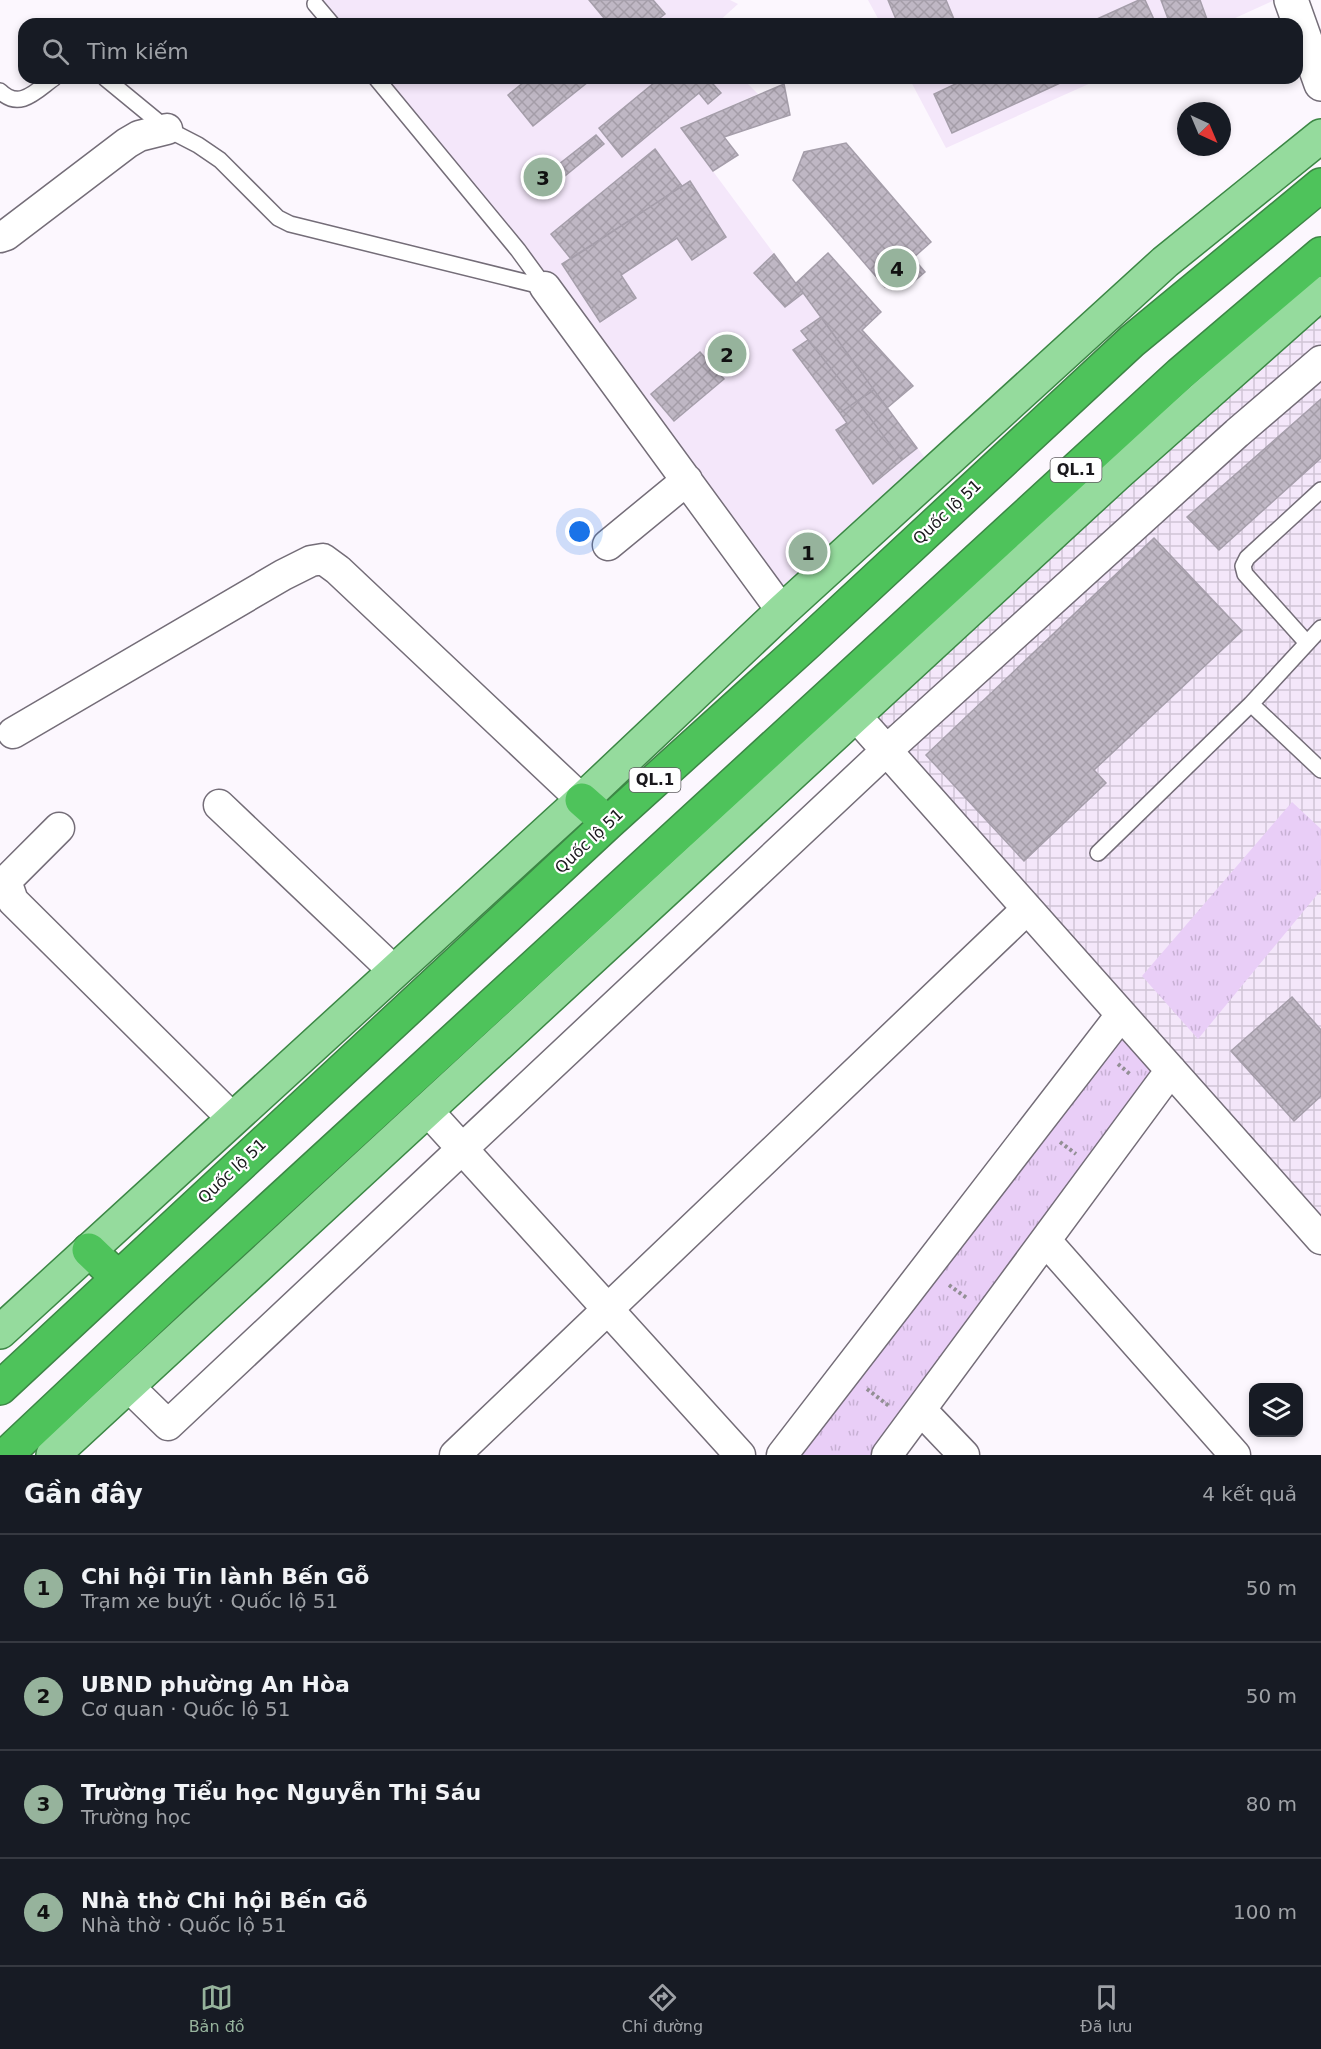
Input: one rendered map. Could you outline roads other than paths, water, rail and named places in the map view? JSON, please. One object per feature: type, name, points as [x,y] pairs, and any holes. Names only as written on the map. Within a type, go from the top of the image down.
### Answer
[{"type":"highway","name":"Quốc lộ 51","points":[[0,1388],[117,1277],[1132,341],[1321,185]]},
{"type":"highway","name":"QL.1","points":[[6,1455],[178,1293],[844,704],[1180,374],[1321,254]]},
{"type":"highway","points":[[582,800],[608,823]]},
{"type":"highway","points":[[89,1250],[117,1277]]},
{"type":"main road","name":"QL.1","points":[[0,1332],[582,800],[860,539],[1165,262],[1321,136]]},
{"type":"main road","name":"QL.1","points":[[53,1455],[427,1110],[844,704],[1118,472],[1321,293]]},
{"type":"street","points":[[1291,0],[1297,18]]},
{"type":"street","points":[[1303,34],[1321,84]]},
{"type":"street","points":[[0,237],[6,235],[127,143],[140,136],[167,129]]},
{"type":"street","points":[[545,288],[782,611]]},
{"type":"street","points":[[128,1386],[168,1425],[886,751],[1237,433],[1321,361]]},
{"type":"street","points":[[609,546],[687,480]]},
{"type":"street","points":[[860,539],[885,569]]},
{"type":"street","points":[[13,733],[283,575],[311,561],[323,559],[338,570],[582,800]]},
{"type":"street","points":[[844,704],[1321,1239]]},
{"type":"street","points":[[219,805],[394,971]]},
{"type":"street","points":[[59,828],[6,881],[13,901],[233,1119]]},
{"type":"street","points":[[455,1455],[1027,909]]},
{"type":"street","points":[[782,1455],[1120,1015]]},
{"type":"street","points":[[887,1455],[906,1410],[1046,1241],[1171,1070]]},
{"type":"street","points":[[427,1110],[740,1455]]},
{"type":"street","points":[[1046,1241],[1236,1455]]},
{"type":"street","points":[[906,1410],[964,1455]]},
{"type":"lane","points":[[315,4],[327,18]]},
{"type":"lane","points":[[0,91],[6,97],[15,100],[25,99],[46,84]]},
{"type":"lane","points":[[112,84],[167,129],[198,145],[220,160],[278,218],[290,224],[545,288]]},
{"type":"lane","points":[[381,84],[518,250],[545,288]]},
{"type":"lane","points":[[1307,643],[1245,574],[1243,566],[1246,558],[1321,490]]},
{"type":"lane","points":[[1098,853],[1251,704],[1321,628]]},
{"type":"lane","points":[[1251,704],[1321,770]]},
{"type":"place","name":"Trường Tiểu học Nguyễn Thị Sáu","points":[[543,177]]},
{"type":"place","name":"Nhà thờ Chi hội Bến Gỗ","points":[[897,268]]},
{"type":"place","name":"UBND phường An Hòa","points":[[727,354]]},
{"type":"place","name":"Chi hội Tin lành Bến Gỗ","points":[[808,552]]}]
